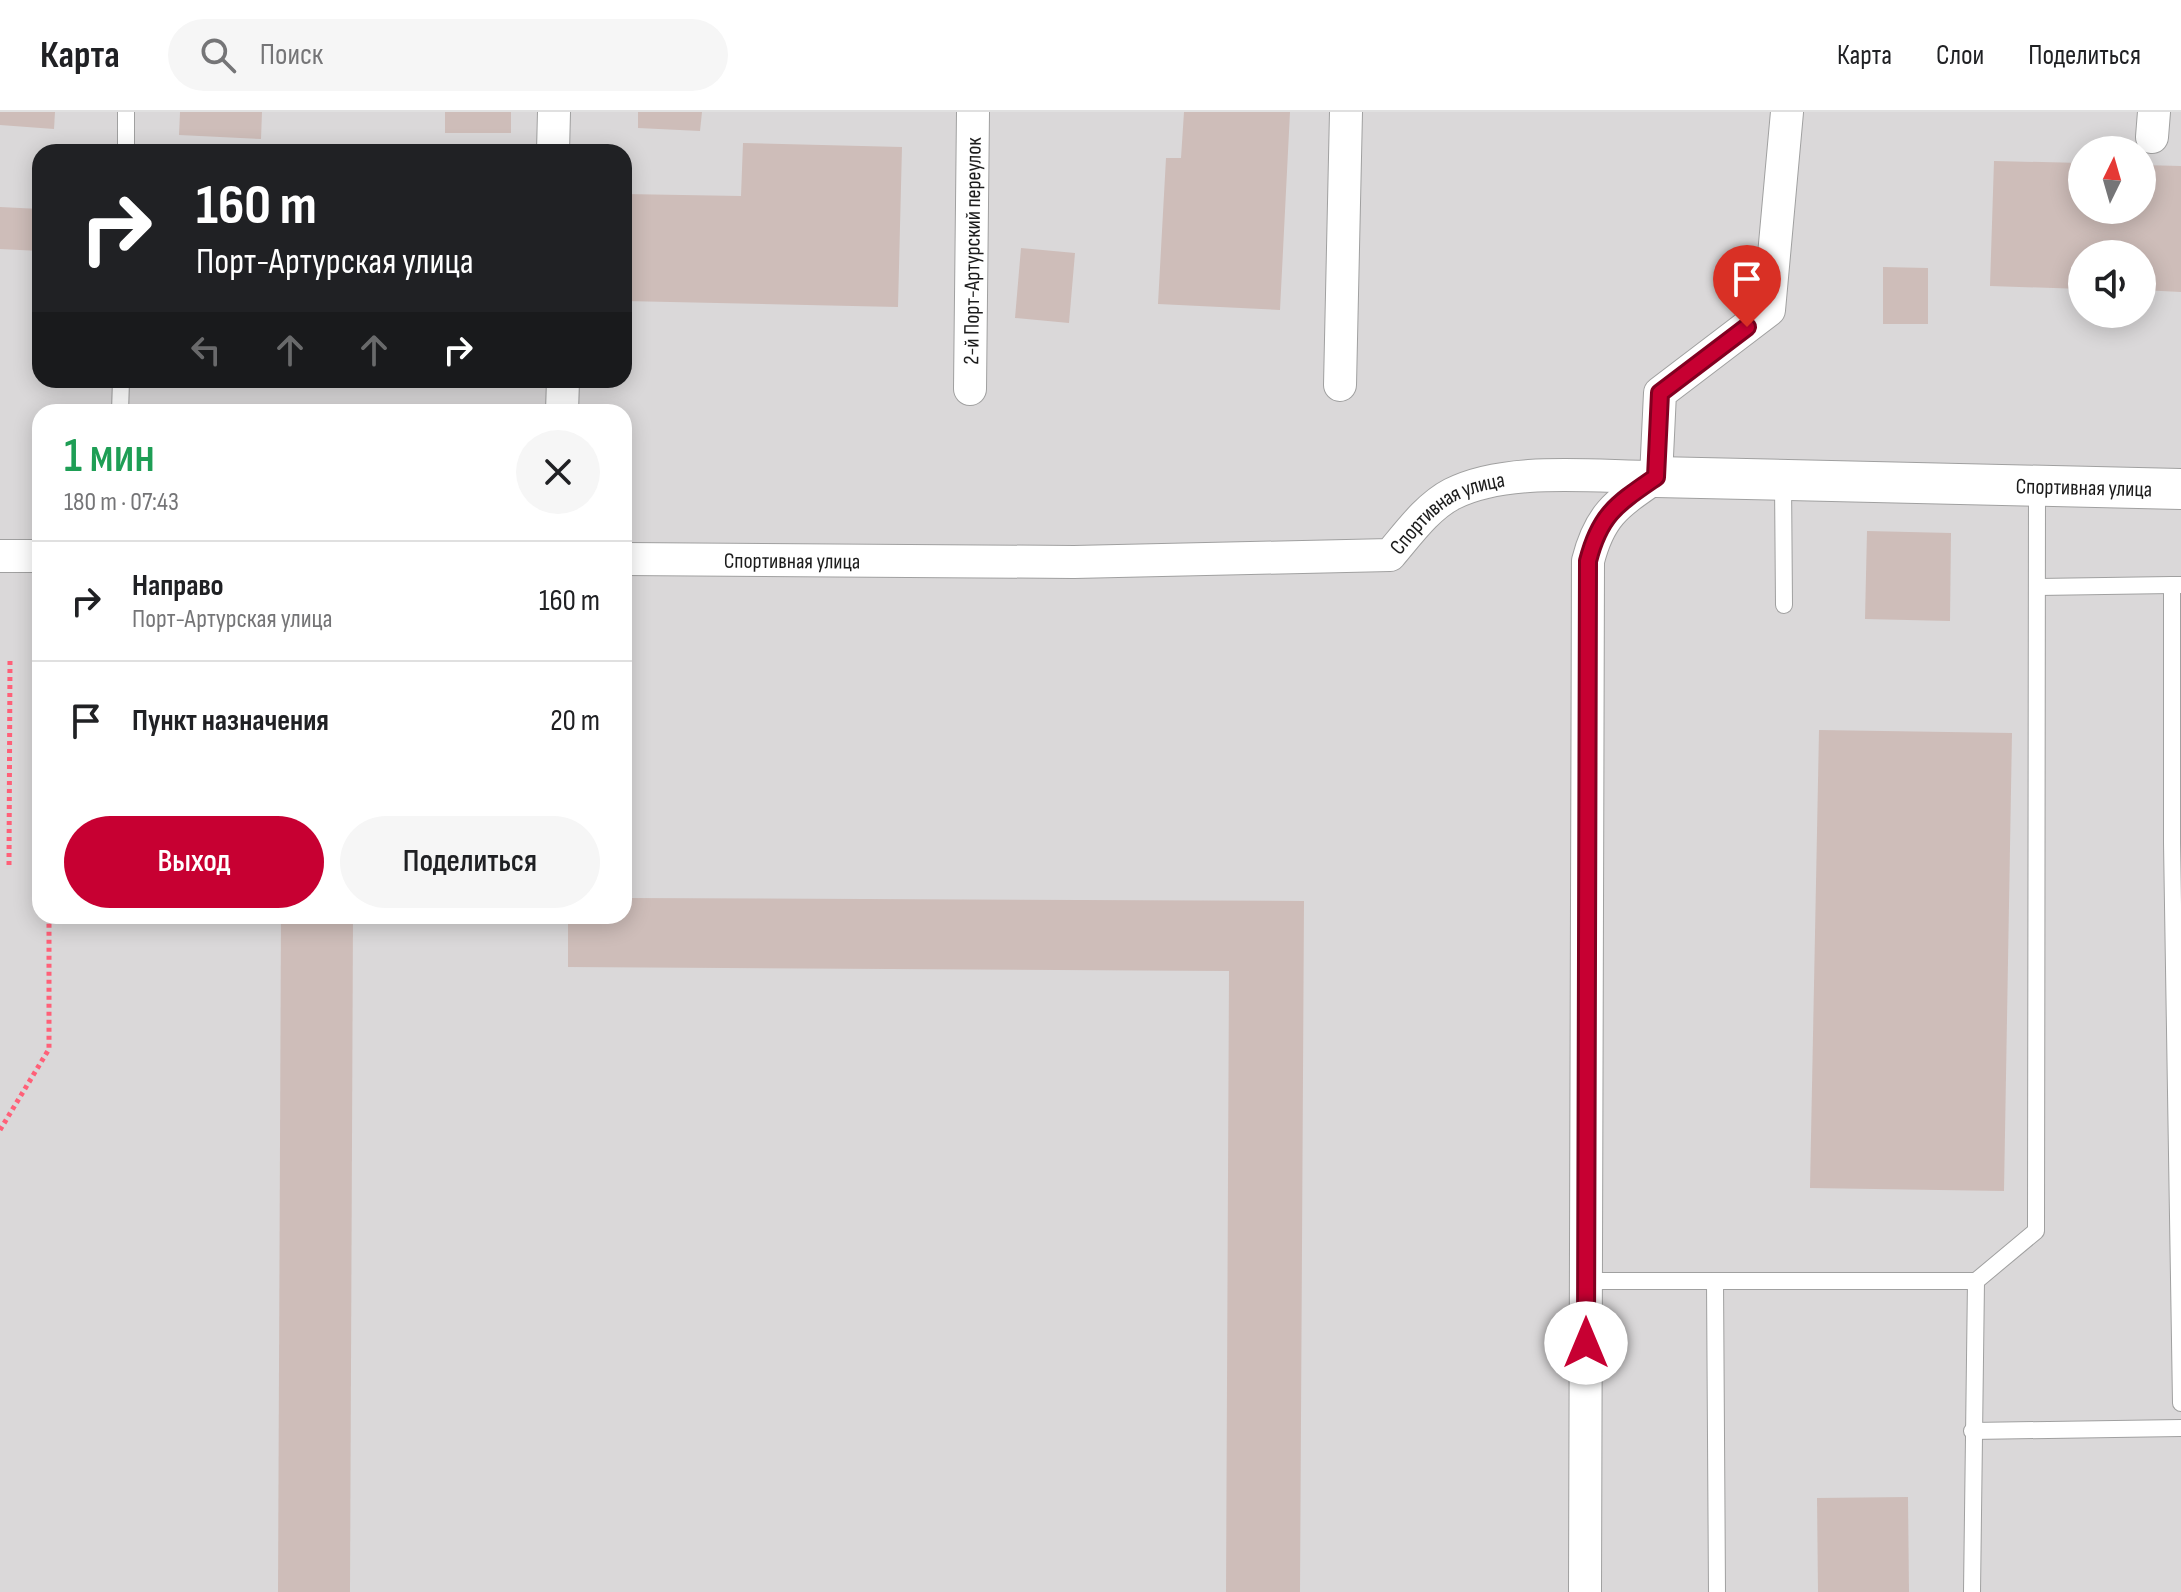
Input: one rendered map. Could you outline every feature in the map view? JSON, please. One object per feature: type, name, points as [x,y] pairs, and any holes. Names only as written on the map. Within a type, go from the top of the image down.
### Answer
[{"type":"street","points":[[553,144],[554,112]]},
{"type":"street","name":"2-й Порт-Артурский переулок","points":[[970,389],[973,112]]},
{"type":"street","points":[[1340,385],[1346,112]]},
{"type":"street","points":[[1585,1592],[1588,561],[1596,530],[1621,501],[1656,477],[1660,393],[1769,310],[1787,112]]},
{"type":"street","name":"Спортивная улица","points":[[632,559],[1074,562],[1390,555],[1420,519],[1452,494],[1510,477],[1656,477],[2181,489]]},
{"type":"street","points":[[0,556],[32,556]]},
{"type":"lane","points":[[126,112],[126,144]]},
{"type":"lane","points":[[1783,480],[1784,605]]},
{"type":"lane","points":[[1586,1281],[1976,1281],[2036,1231],[2037,487]]},
{"type":"lane","points":[[2038,587],[2177,585],[2172,843],[2181,1403]]},
{"type":"lane","points":[[1715,1281],[1717,1592]]},
{"type":"lane","points":[[1972,1592],[1976,1281]]},
{"type":"lane","points":[[1972,1431],[2181,1428]]},
{"type":"path","points":[[9,865],[10,661]]},
{"type":"path","points":[[0,1130],[49,1049],[49,924]]},
{"type":"shaded area","points":[[0,112],[2181,112],[2181,1592],[0,1592]]},
{"type":"building","points":[[0,112],[55,112],[54,129],[0,125]]},
{"type":"building","points":[[180,112],[262,112],[261,139],[179,135]]},
{"type":"building","points":[[445,112],[511,112],[511,133],[445,133]]},
{"type":"building","points":[[638,112],[702,112],[700,131],[638,128]]},
{"type":"building","points":[[1184,112],[1290,112],[1280,310],[1158,304],[1166,158],[1181,158]]},
{"type":"building","points":[[743,143],[902,147],[898,307],[632,301],[632,194],[741,196]]},
{"type":"building","points":[[1994,161],[2068,163],[2068,224],[2156,224],[2156,165],[2181,166],[2181,292],[2156,291],[2156,240],[2068,240],[2068,289],[1990,286]]},
{"type":"building","points":[[0,207],[32,209],[32,251],[0,249]]},
{"type":"building","points":[[1021,248],[1075,253],[1069,323],[1015,318]]},
{"type":"building","points":[[1883,267],[1928,268],[1928,324],[1883,324]]},
{"type":"building","points":[[1867,531],[1951,533],[1950,621],[1865,619]]},
{"type":"building","points":[[1819,730],[2012,733],[2004,1191],[1810,1188]]},
{"type":"building","points":[[632,898],[1304,901],[1300,1592],[1226,1592],[1229,971],[568,967],[568,924],[632,924]]},
{"type":"building","points":[[281,924],[353,924],[350,1592],[278,1592]]},
{"type":"building","points":[[1908,1497],[1909,1592],[1818,1592],[1817,1498]]},
{"type":"route","points":[[1586,1343],[1588,561],[1596,530],[1621,501],[1656,477],[1660,393],[1747,327]]}]
